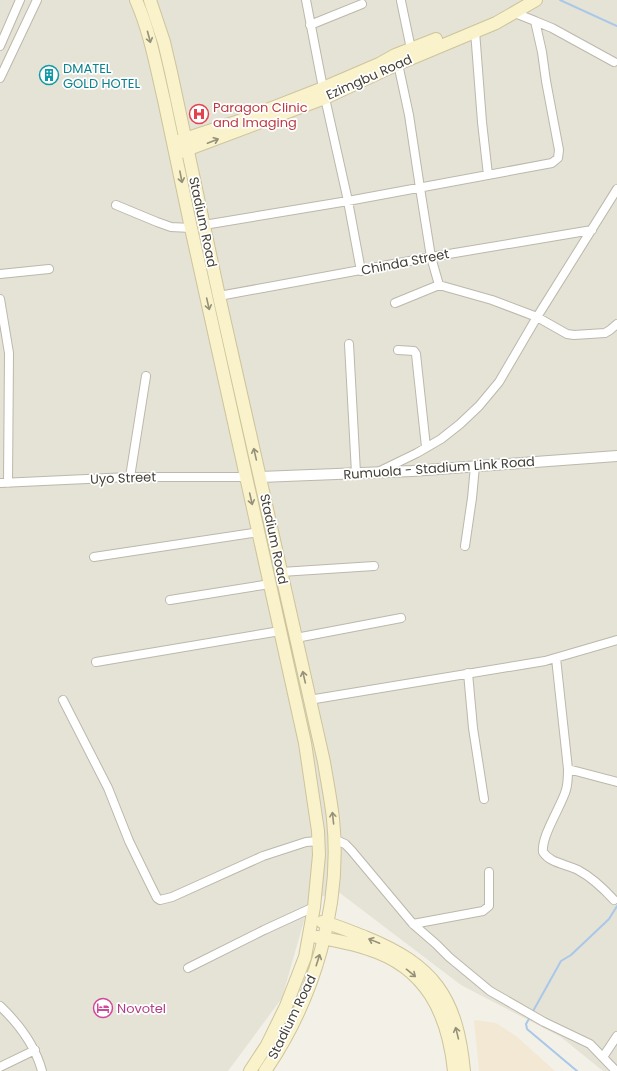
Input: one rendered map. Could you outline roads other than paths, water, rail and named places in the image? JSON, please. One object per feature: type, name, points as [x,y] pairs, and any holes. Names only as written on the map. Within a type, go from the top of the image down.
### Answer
[{"type":"main road","name":"Stadium Road","points":[[136,0],[154,57],[259,532],[304,743],[315,805],[318,841],[314,908],[305,957],[286,1006],[267,1044],[250,1071]]},
{"type":"main road","name":"Stadium Road","points":[[150,0],[164,42],[330,793],[334,839],[331,901],[328,923],[319,959],[302,1004],[278,1050],[265,1071]]},
{"type":"main road","name":"Ezimgbu Road","points":[[174,148],[187,145],[324,93],[397,59],[475,31],[515,13],[530,1]]},
{"type":"main road","name":"Ezimgbu Road","points":[[397,59],[411,49],[530,1]]},
{"type":"main road","points":[[312,920],[328,923],[380,943],[410,960],[431,978],[442,993],[452,1013],[460,1041],[464,1071]]},
{"type":"main road","points":[[310,936],[337,940],[369,949],[388,957],[415,977],[432,996],[443,1018],[451,1050],[454,1071]]},
{"type":"street","points":[[0,46],[20,0]]},
{"type":"street","points":[[0,78],[37,0]]},
{"type":"street","points":[[306,0],[361,271]]},
{"type":"street","points":[[400,1],[411,49]]},
{"type":"street","points":[[310,25],[362,4]]},
{"type":"street","points":[[515,13],[552,28],[614,62]]},
{"type":"street","points":[[204,225],[348,201],[552,163],[558,158],[559,150],[542,52],[535,21]]},
{"type":"street","points":[[475,31],[488,176]]},
{"type":"street","points":[[397,59],[409,115],[431,257],[439,285]]},
{"type":"street","points":[[378,472],[417,454],[441,439],[479,406],[499,382],[537,317],[617,189]]},
{"type":"street","points":[[116,205],[171,227],[191,228]]},
{"type":"street","name":"Chinda Street","points":[[219,296],[431,257],[592,230]]},
{"type":"street","points":[[0,274],[49,269]]},
{"type":"street","points":[[396,303],[439,285],[492,300],[537,317],[567,334],[605,333],[617,324]]},
{"type":"street","points":[[0,299],[9,353],[4,483]]},
{"type":"street","points":[[349,344],[356,474]]},
{"type":"street","points":[[398,350],[411,350],[416,354],[426,448]]},
{"type":"street","points":[[130,477],[146,376]]},
{"type":"street","points":[[412,471],[411,461],[417,454]]},
{"type":"street","name":"Rumuola - Stadium Link Road","points":[[260,477],[412,471],[617,456]]},
{"type":"street","points":[[465,546],[475,466]]},
{"type":"street","name":"Uyo Street","points":[[4,483],[130,477],[246,477]]},
{"type":"street","points":[[94,557],[259,532]]},
{"type":"street","points":[[281,572],[374,566]]},
{"type":"street","points":[[170,600],[270,584]]},
{"type":"street","points":[[296,638],[401,618]]},
{"type":"street","points":[[96,662],[280,631]]},
{"type":"street","points":[[309,700],[556,658],[617,640]]},
{"type":"street","points":[[556,658],[568,768],[567,788],[544,840],[543,852],[551,860],[578,871],[604,890],[614,900]]},
{"type":"street","points":[[468,673],[473,728],[484,799]]},
{"type":"street","points":[[63,700],[108,788],[129,841],[158,899],[167,899],[263,856],[306,842],[318,841]]},
{"type":"street","points":[[568,768],[617,782]]},
{"type":"street","points":[[334,839],[345,844],[351,850],[412,924],[490,991],[544,1022],[590,1044],[616,1071]]},
{"type":"street","points":[[412,924],[487,909],[489,906],[489,872]]},
{"type":"street","points":[[188,968],[264,930],[314,908]]},
{"type":"street","points":[[0,1006],[28,1038],[35,1050],[42,1071]]},
{"type":"street","points":[[603,1057],[617,1036]]},
{"type":"street","points":[[0,1067],[35,1050]]},
{"type":"waterway","points":[[560,0],[617,26]]},
{"type":"waterway","points":[[532,1013],[561,961],[571,955],[609,919],[617,906]]},
{"type":"waterway","points":[[530,1017],[526,1024],[527,1029],[577,1071]]},
{"type":"place","name":"DMATEL GOLD HOTEL","points":[[49,75]]},
{"type":"place","name":"Paragon Clinic and Imaging","points":[[199,114]]},
{"type":"place","name":"Novotel","points":[[103,1008]]}]
